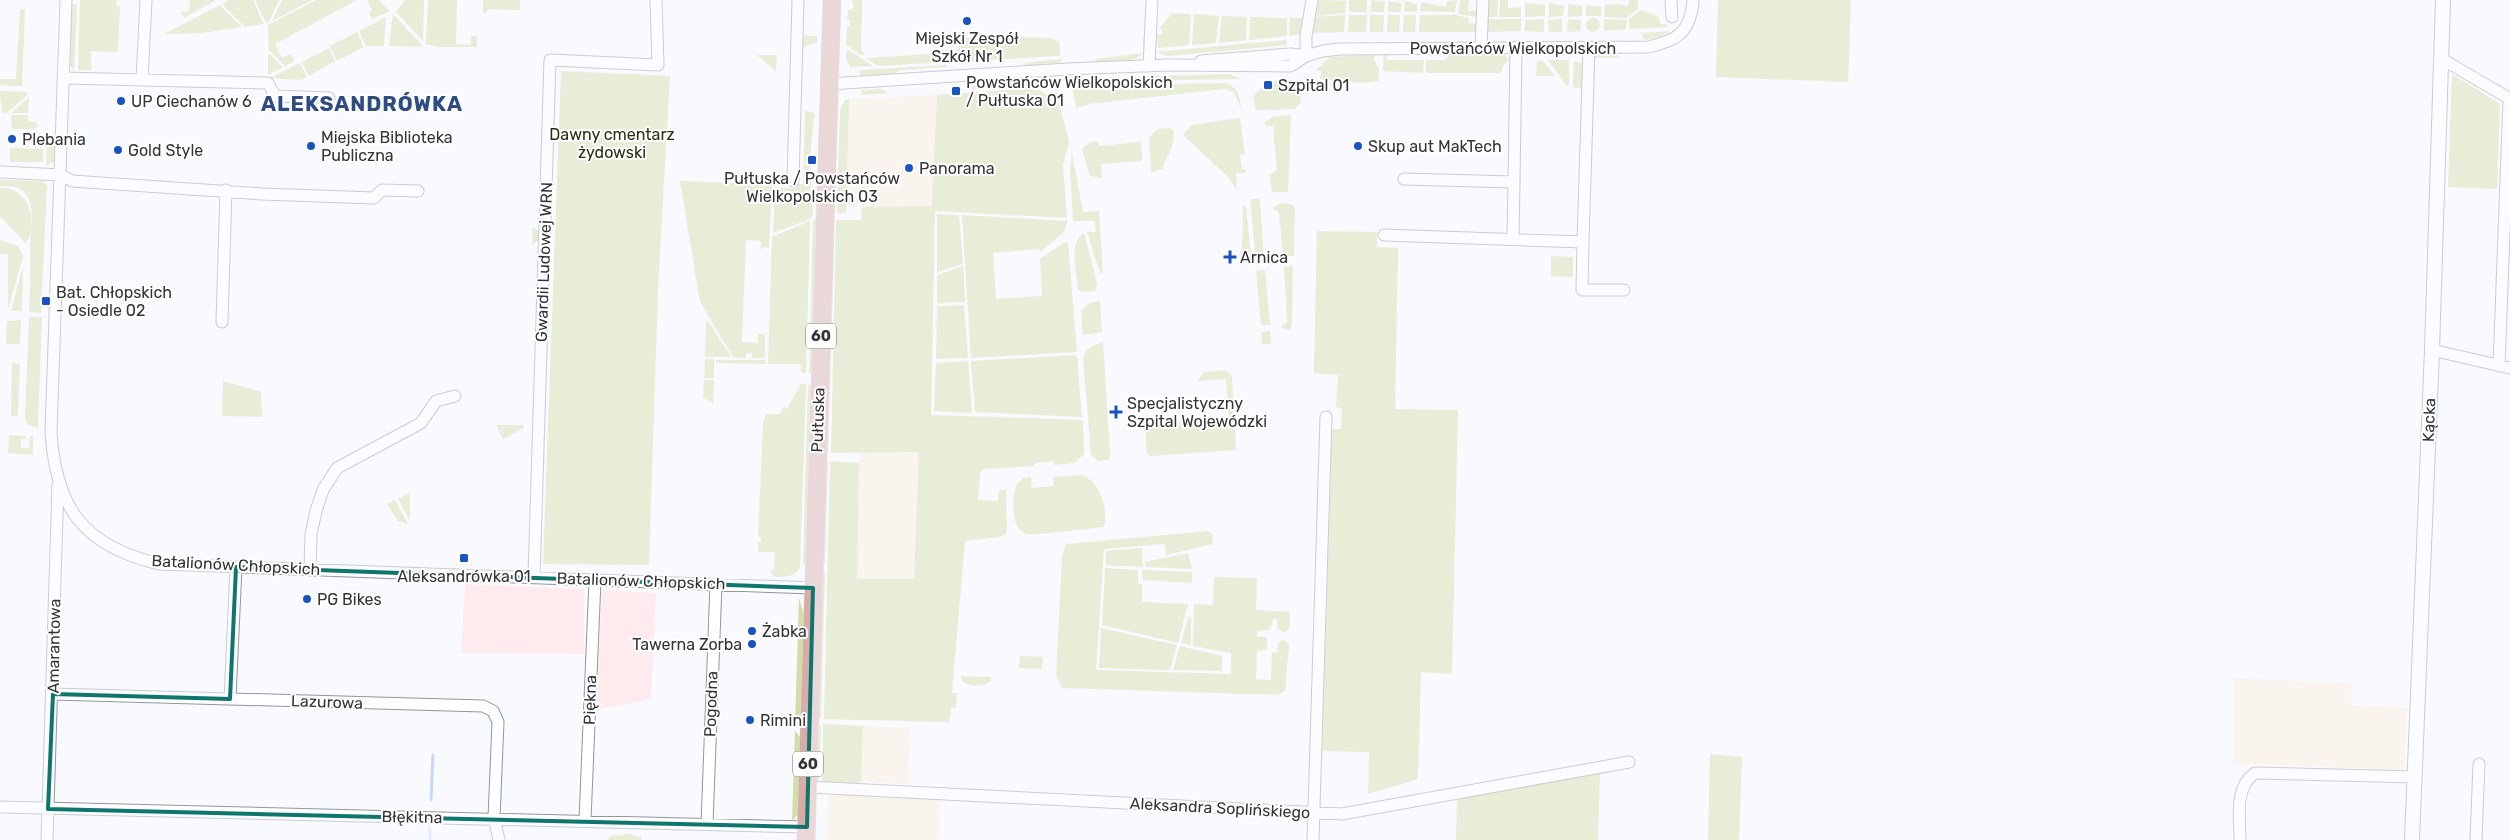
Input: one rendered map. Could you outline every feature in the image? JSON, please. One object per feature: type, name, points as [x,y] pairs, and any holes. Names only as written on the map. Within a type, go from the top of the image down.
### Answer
[{"type":"main road","name":"Pułtuska","points":[[806,834],[832,0]]},
{"type":"street","name":"Batalionów Chłopskich","points":[[66,0],[51,432],[53,462],[58,482],[68,504],[93,536],[113,550],[158,564],[813,588]]},
{"type":"street","points":[[142,80],[146,0]]},
{"type":"street","name":"Gwardii Ludowej WRN","points":[[534,577],[550,60],[658,65],[656,0]]},
{"type":"street","points":[[793,181],[798,0]]},
{"type":"street","points":[[1149,66],[1152,0]]},
{"type":"street","points":[[1306,56],[1306,36],[1312,0]]},
{"type":"street","points":[[1482,48],[1483,0]]},
{"type":"street","points":[[1671,0],[1672,17]]},
{"type":"street","name":"Powstańców Wielkopolskich","points":[[829,84],[1067,69],[1168,65],[1219,58],[1291,54],[1306,56],[1340,49],[1648,47],[1671,40],[1687,25],[1693,0]]},
{"type":"street","name":"Kącka","points":[[2412,840],[2432,350],[2443,0]]},
{"type":"street","points":[[1514,239],[1516,47]]},
{"type":"street","points":[[1589,48],[1582,290],[1624,290]]},
{"type":"street","points":[[2432,350],[2505,367],[2510,99],[2442,59]]},
{"type":"street","points":[[64,78],[268,83],[275,96],[330,98]]},
{"type":"street","points":[[0,172],[61,175],[72,181],[374,198],[382,190],[418,191]]},
{"type":"street","points":[[1404,178],[1514,182]]},
{"type":"street","points":[[222,322],[226,190]]},
{"type":"street","points":[[1384,235],[1583,242]]},
{"type":"street","points":[[310,570],[311,534],[316,510],[323,490],[337,468],[421,423],[436,401],[456,396]]},
{"type":"street","points":[[1313,840],[1326,416]]},
{"type":"street","name":"Amarantowa","points":[[48,809],[58,482]]},
{"type":"street","points":[[230,699],[236,566]]},
{"type":"street","name":"Piękna","points":[[585,820],[595,580]]},
{"type":"street","name":"Pogodna","points":[[707,824],[716,584]]},
{"type":"street","name":"Lazurowa","points":[[52,694],[483,706],[493,711],[498,722],[494,818],[499,840]]},
{"type":"street","name":"Aleksandra Soplińskiego","points":[[808,787],[1314,814],[1357,812],[1629,762]]},
{"type":"street","points":[[2476,840],[2479,764]]},
{"type":"street","points":[[2240,840],[2241,788],[2247,778],[2255,773],[2414,777]]},
{"type":"street","name":"Błękitna","points":[[0,807],[707,824],[806,834]]},
{"type":"street","points":[[47,840],[48,809]]},
{"type":"highlighted area","points":[[236,567],[813,588],[807,827],[48,809],[53,694],[230,699]]},
{"type":"shaded area","points":[[937,95],[932,206],[846,207],[849,99]]},
{"type":"shaded area","points":[[859,452],[919,452],[914,579],[857,579]]},
{"type":"shaded area","points":[[465,584],[584,589],[584,654],[461,653]]},
{"type":"shaded area","points":[[602,590],[656,593],[651,699],[596,710]]},
{"type":"shaded area","points":[[2235,678],[2352,683],[2351,705],[2407,708],[2404,770],[2233,764]]},
{"type":"shaded area","points":[[863,726],[910,728],[908,784],[861,782]]},
{"type":"shaded area","points":[[829,793],[940,795],[939,840],[827,840]]},
{"type":"green space","points":[[80,0],[117,0],[116,6],[120,6],[118,52],[91,51],[91,70],[78,70]]},
{"type":"green space","points":[[190,0],[216,0],[184,18],[181,12],[189,11]]},
{"type":"green space","points":[[229,0],[253,0],[264,24],[245,27],[222,4]]},
{"type":"green space","points":[[255,0],[279,0],[269,22],[266,23]]},
{"type":"green space","points":[[282,0],[312,0],[272,21]]},
{"type":"green space","points":[[316,0],[357,0],[275,44],[282,58],[291,54],[294,61],[285,66],[269,50],[268,25]]},
{"type":"green space","points":[[367,0],[379,0],[390,11],[372,19],[369,12],[372,10]]},
{"type":"green space","points":[[405,0],[424,0],[423,41],[396,12]]},
{"type":"green space","points":[[428,0],[457,0],[456,44],[471,45],[471,36],[477,36],[477,47],[438,47],[426,44]]},
{"type":"green space","points":[[483,0],[520,0],[520,10],[488,9],[487,13],[483,13]]},
{"type":"green space","points":[[848,0],[862,0],[861,50],[865,54],[861,55],[846,45],[847,27],[850,26],[850,20],[847,20],[848,10],[853,10],[853,1]]},
{"type":"green space","points":[[1319,0],[1346,1],[1345,13],[1316,16]]},
{"type":"green space","points":[[1349,0],[1367,0],[1367,12],[1349,12]]},
{"type":"green space","points":[[1371,0],[1385,2],[1384,12],[1371,12]]},
{"type":"green space","points":[[1457,0],[1455,12],[1420,11],[1421,2],[1446,7],[1447,1]]},
{"type":"green space","points":[[1460,0],[1469,0],[1468,11],[1479,11],[1478,17],[1458,14]]},
{"type":"green space","points":[[1486,0],[1498,0],[1497,17],[1486,17]]},
{"type":"green space","points":[[1500,0],[1508,0],[1508,8],[1521,7],[1521,17],[1499,17]]},
{"type":"green space","points":[[1629,0],[1638,0],[1637,10],[1626,18],[1604,17],[1605,5],[1618,4],[1628,6]]},
{"type":"green space","points":[[1718,0],[1851,0],[1848,82],[1716,77]]},
{"type":"green space","points":[[1388,1],[1401,3],[1401,12],[1388,12]]},
{"type":"green space","points":[[1405,1],[1418,4],[1417,11],[1404,12]]},
{"type":"green space","points":[[1525,3],[1545,5],[1545,16],[1525,17]]},
{"type":"green space","points":[[1549,3],[1564,6],[1563,16],[1549,17]]},
{"type":"green space","points":[[71,4],[77,5],[74,72],[69,63]]},
{"type":"green space","points":[[1568,4],[1582,6],[1582,16],[1568,17]]},
{"type":"green space","points":[[220,5],[242,27],[202,33],[164,34]]},
{"type":"green space","points":[[1586,5],[1601,7],[1601,16],[1586,16]]},
{"type":"green space","points":[[20,9],[25,9],[22,86],[0,85],[0,79],[16,79]]},
{"type":"green space","points":[[1641,10],[1659,17],[1660,24],[1667,24],[1667,27],[1629,29],[1629,19]]},
{"type":"green space","points":[[1172,13],[1191,14],[1189,45],[1158,48],[1157,35],[1162,35],[1162,29],[1159,29]]},
{"type":"green space","points":[[393,14],[422,45],[422,47],[389,46]]},
{"type":"green space","points":[[1194,14],[1219,16],[1216,43],[1192,45]]},
{"type":"green space","points":[[1345,15],[1344,32],[1313,33],[1315,17]]},
{"type":"green space","points":[[1349,15],[1367,15],[1366,32],[1348,32]]},
{"type":"green space","points":[[1370,15],[1384,15],[1383,32],[1370,32]]},
{"type":"green space","points":[[1388,15],[1400,15],[1399,32],[1387,32]]},
{"type":"green space","points":[[1404,15],[1416,15],[1415,32],[1403,32]]},
{"type":"green space","points":[[1420,15],[1457,15],[1468,18],[1469,23],[1478,24],[1478,32],[1419,32]]},
{"type":"green space","points":[[1222,16],[1247,17],[1246,40],[1219,43]]},
{"type":"green space","points":[[386,17],[384,46],[366,46],[359,31]]},
{"type":"green space","points":[[1250,17],[1287,18],[1287,36],[1249,40]]},
{"type":"green space","points":[[1290,18],[1304,18],[1302,34],[1289,36]]},
{"type":"green space","points":[[1590,18],[1596,18],[1600,25],[1596,32],[1590,32],[1586,28],[1586,22]]},
{"type":"green space","points":[[1486,19],[1521,19],[1521,31],[1485,32]]},
{"type":"green space","points":[[1544,19],[1544,32],[1524,31],[1526,20]]},
{"type":"green space","points":[[1562,19],[1562,32],[1549,32],[1548,20]]},
{"type":"green space","points":[[1568,19],[1581,20],[1581,31],[1567,32]]},
{"type":"green space","points":[[1604,19],[1627,20],[1626,29],[1604,31]]},
{"type":"green space","points":[[1670,31],[1660,37],[1645,40],[1642,33]]},
{"type":"green space","points":[[357,32],[364,47],[337,61],[330,46]]},
{"type":"green space","points":[[802,35],[817,36],[817,42],[799,49]]},
{"type":"green space","points":[[959,38],[1051,38],[1059,42],[1060,56],[957,62],[956,50],[959,49]]},
{"type":"green space","points":[[1286,40],[1287,45],[1167,56],[1157,52]]},
{"type":"green space","points":[[329,48],[335,61],[309,76],[302,62]]},
{"type":"green space","points":[[847,49],[873,66],[850,67],[846,59]]},
{"type":"green space","points":[[1614,52],[1620,58],[1594,58],[1596,53]]},
{"type":"green space","points":[[268,53],[283,67],[268,75]]},
{"type":"green space","points":[[947,53],[946,62],[878,66],[866,58]]},
{"type":"green space","points":[[1143,53],[1134,59],[1122,61],[1098,62],[1094,59]]},
{"type":"green space","points":[[1449,53],[1502,53],[1510,60],[1505,63],[1500,73],[1426,73],[1426,60],[1446,60]]},
{"type":"green space","points":[[1375,54],[1374,59],[1379,69],[1378,81],[1361,83],[1320,79],[1321,71],[1316,70],[1330,57]]},
{"type":"green space","points":[[1384,54],[1387,54],[1387,60],[1424,60],[1423,73],[1383,71]]},
{"type":"green space","points":[[757,55],[777,55],[776,71]]},
{"type":"green space","points":[[1062,59],[1061,62],[1027,66],[1023,63]]},
{"type":"green space","points":[[1548,60],[1569,60],[1569,85],[1566,85]]},
{"type":"green space","points":[[1537,61],[1543,61],[1555,76],[1536,76]]},
{"type":"green space","points":[[1574,61],[1584,64],[1583,88],[1575,88],[1573,85]]},
{"type":"green space","points":[[300,63],[307,77],[301,80],[270,78]]},
{"type":"green space","points":[[947,65],[946,67],[900,70],[893,74],[860,76],[860,70]]},
{"type":"green space","name":"Dawny cmentarz żydowski","points":[[561,71],[670,76],[658,289],[649,565],[543,564]]},
{"type":"green space","points":[[1230,74],[1241,79],[1124,81],[1124,77]]},
{"type":"green space","points":[[2452,74],[2500,104],[2497,189],[2448,187]]},
{"type":"green space","points":[[1117,77],[1119,81],[1069,83],[1072,79],[1077,78]]},
{"type":"green space","points":[[1052,80],[1057,84],[967,89],[976,84]]},
{"type":"green space","points":[[1300,80],[1301,102],[1295,109],[1256,110],[1253,97],[1262,87],[1272,87],[1272,81]]},
{"type":"green space","points":[[1226,83],[1238,93],[1241,109],[1234,92],[1224,89],[1090,104],[1076,108],[1072,86]]},
{"type":"green space","points":[[1037,88],[1059,103],[1069,142],[1063,164],[1067,218],[935,211],[931,415],[1083,420],[1084,454],[1074,463],[1055,465],[1052,461],[1035,463],[1033,466],[983,469],[980,472],[978,500],[998,501],[999,490],[1006,490],[1007,528],[1006,534],[1000,537],[965,541],[952,693],[957,693],[956,708],[951,708],[949,722],[824,719],[830,461],[859,463],[857,579],[914,579],[919,452],[831,453],[836,220],[861,220],[862,207],[932,206],[937,95]]},
{"type":"green space","points":[[880,89],[888,93],[861,95],[861,90]]},
{"type":"green space","points":[[0,91],[28,92],[7,113],[2,113]]},
{"type":"green space","points":[[29,97],[28,113],[11,113]]},
{"type":"green space","points":[[849,99],[846,213],[837,213],[840,110],[845,100]]},
{"type":"green space","points":[[805,111],[815,113],[811,164],[813,215],[810,219],[773,233],[775,188],[795,188],[796,184],[803,184]]},
{"type":"green space","points":[[11,115],[28,115],[28,122],[37,122],[37,127],[33,129],[12,129]]},
{"type":"green space","points":[[1291,115],[1288,192],[1272,192],[1269,174],[1277,171],[1273,126],[1265,126],[1265,122],[1272,117]]},
{"type":"green space","points":[[1240,118],[1245,154],[1240,155],[1242,169],[1245,169],[1246,173],[1236,173],[1237,190],[1228,177],[1183,135],[1191,125]]},
{"type":"green space","points":[[1169,128],[1173,130],[1174,135],[1168,155],[1162,169],[1151,173],[1149,138],[1157,129]]},
{"type":"green space","points":[[1098,141],[1099,146],[1141,142],[1142,161],[1101,164],[1102,178],[1090,176],[1082,149],[1090,142]]},
{"type":"green space","points":[[47,143],[55,144],[54,161],[46,166]]},
{"type":"green space","points":[[10,148],[43,149],[43,162],[10,162]]},
{"type":"green space","points":[[1072,152],[1083,212],[1099,211],[1103,273],[1100,273],[1087,232],[1096,232],[1095,221],[1073,221],[1070,171]]},
{"type":"green space","points":[[0,180],[43,181],[47,186],[41,313],[29,312],[32,218],[29,198],[23,191],[14,187],[0,186]]},
{"type":"green space","points":[[680,181],[772,184],[769,248],[764,247],[761,250],[761,241],[746,240],[742,342],[758,343],[758,334],[765,334],[765,358],[752,358],[752,353],[746,353],[746,358],[733,357],[700,302]]},
{"type":"green space","points":[[0,188],[10,189],[18,193],[25,199],[29,207],[31,226],[26,244],[0,216]]},
{"type":"green space","points":[[1250,199],[1260,199],[1263,260],[1256,260]]},
{"type":"green space","points":[[1282,203],[1293,205],[1295,211],[1294,256],[1283,257],[1279,212],[1272,208]]},
{"type":"green space","points":[[1243,205],[1246,206],[1251,257],[1242,257]]},
{"type":"green space","points":[[937,214],[959,215],[963,264],[937,272]]},
{"type":"green space","points":[[962,215],[1068,221],[1063,233],[1040,252],[1039,249],[993,253],[996,299],[1042,296],[1040,259],[1063,243],[1068,243],[1077,352],[971,358]]},
{"type":"green space","points":[[817,218],[812,371],[809,375],[813,220]]},
{"type":"green space","points":[[810,221],[806,373],[801,373],[801,364],[768,364],[772,237]]},
{"type":"green space","points":[[533,227],[540,232],[539,240],[532,245]]},
{"type":"green space","points":[[1317,231],[1377,232],[1377,247],[1398,248],[1395,409],[1458,410],[1452,674],[1421,672],[1418,779],[1368,794],[1369,752],[1322,751],[1332,429],[1341,429],[1342,409],[1336,407],[1338,375],[1314,373]]},
{"type":"green space","points":[[1084,233],[1097,283],[1095,291],[1081,292],[1078,289],[1075,251],[1079,237]]},
{"type":"green space","points":[[833,239],[828,453],[826,453]]},
{"type":"green space","points":[[0,240],[18,246],[23,256],[8,310],[8,254],[0,254]]},
{"type":"green space","points":[[1551,256],[1573,257],[1573,277],[1551,276]]},
{"type":"green space","points":[[23,266],[22,311],[11,311]]},
{"type":"green space","points":[[963,266],[965,302],[937,303],[937,275]]},
{"type":"green space","points":[[1293,266],[1292,323],[1291,329],[1286,330],[1281,327],[1287,322],[1284,267]]},
{"type":"green space","points":[[1265,270],[1270,325],[1261,325],[1256,271]]},
{"type":"green space","points":[[1100,301],[1102,332],[1083,335],[1081,311],[1089,303]]},
{"type":"green space","points":[[964,305],[968,358],[936,359],[937,306]]},
{"type":"green space","points":[[29,317],[42,317],[38,428],[28,425],[25,418]]},
{"type":"green space","points":[[21,320],[20,344],[6,344],[7,321]]},
{"type":"green space","points":[[706,321],[709,322],[731,357],[705,357]]},
{"type":"green space","points":[[1270,331],[1271,344],[1262,344],[1261,332]]},
{"type":"green space","points":[[1103,342],[1110,456],[1108,460],[1098,461],[1091,455],[1083,358],[1088,349]]},
{"type":"green space","points":[[1077,355],[1082,417],[975,412],[971,361]]},
{"type":"green space","points":[[705,359],[714,359],[714,378],[704,378]]},
{"type":"green space","points":[[716,360],[764,360],[766,364],[716,363]]},
{"type":"green space","points":[[968,361],[972,413],[934,411],[936,363]]},
{"type":"green space","points":[[12,363],[20,364],[18,416],[11,416]]},
{"type":"green space","points":[[1226,370],[1232,376],[1236,450],[1150,456],[1147,454],[1145,425],[1229,418],[1226,379],[1197,381],[1204,372]]},
{"type":"green space","points":[[704,380],[714,380],[713,404],[703,397]]},
{"type":"green space","points":[[223,381],[261,392],[262,417],[222,416]]},
{"type":"green space","points":[[801,384],[806,384],[800,567],[793,575],[775,577],[769,570],[774,569],[775,552],[758,552],[758,542],[761,542],[761,537],[758,537],[763,424],[766,414],[780,414],[783,407],[787,409]]},
{"type":"green space","points":[[808,384],[812,387],[806,564],[803,563]]},
{"type":"green space","points":[[496,425],[524,425],[524,428],[503,439]]},
{"type":"green space","points":[[9,435],[26,436],[26,439],[21,439],[21,448],[29,448],[30,436],[33,436],[33,455],[8,453]]},
{"type":"green space","points":[[826,461],[828,461],[825,563],[821,565]]},
{"type":"green space","points":[[1082,475],[1094,484],[1102,497],[1105,512],[1104,527],[1039,534],[1026,533],[1020,530],[1015,521],[1013,503],[1017,486],[1023,478],[1031,477],[1032,488],[1054,486],[1053,477]]},
{"type":"green space","points":[[410,492],[410,521],[398,499]]},
{"type":"green space","points":[[395,500],[408,524],[398,521],[387,504]]},
{"type":"green space","points":[[1208,531],[1213,535],[1212,544],[1166,555],[1165,544],[1104,549],[1096,670],[1231,674],[1231,653],[1193,646],[1194,604],[1213,605],[1214,577],[1257,578],[1256,610],[1290,612],[1290,626],[1287,631],[1283,632],[1277,628],[1277,619],[1273,619],[1270,630],[1257,631],[1257,637],[1267,637],[1267,650],[1257,651],[1256,679],[1271,680],[1272,652],[1277,653],[1278,644],[1283,639],[1289,645],[1285,691],[1277,695],[1062,688],[1056,676],[1062,557],[1066,544]]},
{"type":"green space","points":[[1142,548],[1143,567],[1106,565],[1106,551]]},
{"type":"green space","points":[[1188,553],[1192,569],[1146,567],[1145,562]]},
{"type":"green space","points":[[1105,568],[1138,570],[1138,584],[1142,584],[1142,602],[1188,604],[1178,643],[1102,625]]},
{"type":"green space","points":[[1142,570],[1192,572],[1192,583],[1143,580]]},
{"type":"green space","points":[[821,571],[825,572],[821,719],[818,718]]},
{"type":"green space","points":[[799,598],[804,615],[801,717],[795,723]]},
{"type":"green space","points":[[1188,617],[1191,617],[1191,645],[1181,643]]},
{"type":"green space","points":[[1101,628],[1177,645],[1170,670],[1099,668]]},
{"type":"green space","points":[[1180,646],[1222,656],[1222,671],[1173,670]]},
{"type":"green space","points":[[1020,656],[1043,657],[1042,669],[1019,668]]},
{"type":"green space","points":[[960,676],[991,677],[991,681],[981,685],[966,684]]},
{"type":"green space","points":[[823,724],[863,726],[861,782],[822,785]]},
{"type":"green space","points":[[821,725],[819,785],[815,782],[818,726]]},
{"type":"green space","points":[[795,731],[801,738],[799,813],[792,821]]},
{"type":"green space","points":[[1710,754],[1742,757],[1739,840],[1708,840]]},
{"type":"green space","points":[[1600,772],[1598,840],[1456,840],[1457,799]]},
{"type":"green space","points":[[628,834],[642,837],[642,840],[607,840],[611,836]]},
{"type":"waterway","points":[[431,800],[433,755]]},
{"type":"waterway","points":[[430,829],[430,840]]},
{"type":"place","name":"Miejski Zespół Szkół Nr 1","points":[[967,21]]},
{"type":"place","name":"Szpital 01","points":[[1268,85]]},
{"type":"place","name":"Powstańców Wielkopolskich / Pułtuska 01","points":[[956,91]]},
{"type":"place","name":"UP Ciechanów 6","points":[[121,101]]},
{"type":"place","name":"Plebania","points":[[12,139]]},
{"type":"place","name":"Miejska Biblioteka Publiczna","points":[[311,146]]},
{"type":"place","name":"Skup aut MakTech","points":[[1358,146]]},
{"type":"place","name":"Gold Style","points":[[118,150]]},
{"type":"place","name":"Pułtuska / Powstańców Wielkopolskich 03","points":[[812,160]]},
{"type":"place","name":"Panorama","points":[[909,168]]},
{"type":"place","name":"Arnica","points":[[1230,257]]},
{"type":"place","name":"Bat. Chłopskich - Osiedle 02","points":[[46,301]]},
{"type":"place","name":"Specjalistyczny Szpital Wojewódzki","points":[[1116,412]]},
{"type":"place","name":"Aleksandrówka 01","points":[[464,558]]},
{"type":"place","name":"PG Bikes","points":[[307,599]]},
{"type":"place","name":"Żabka","points":[[752,631]]},
{"type":"place","name":"Tawerna Zorba","points":[[752,644]]},
{"type":"place","name":"Rimini","points":[[750,720]]},
{"type":"district","name":"ALEKSANDRÓWKA","points":[[362,103]]}]
